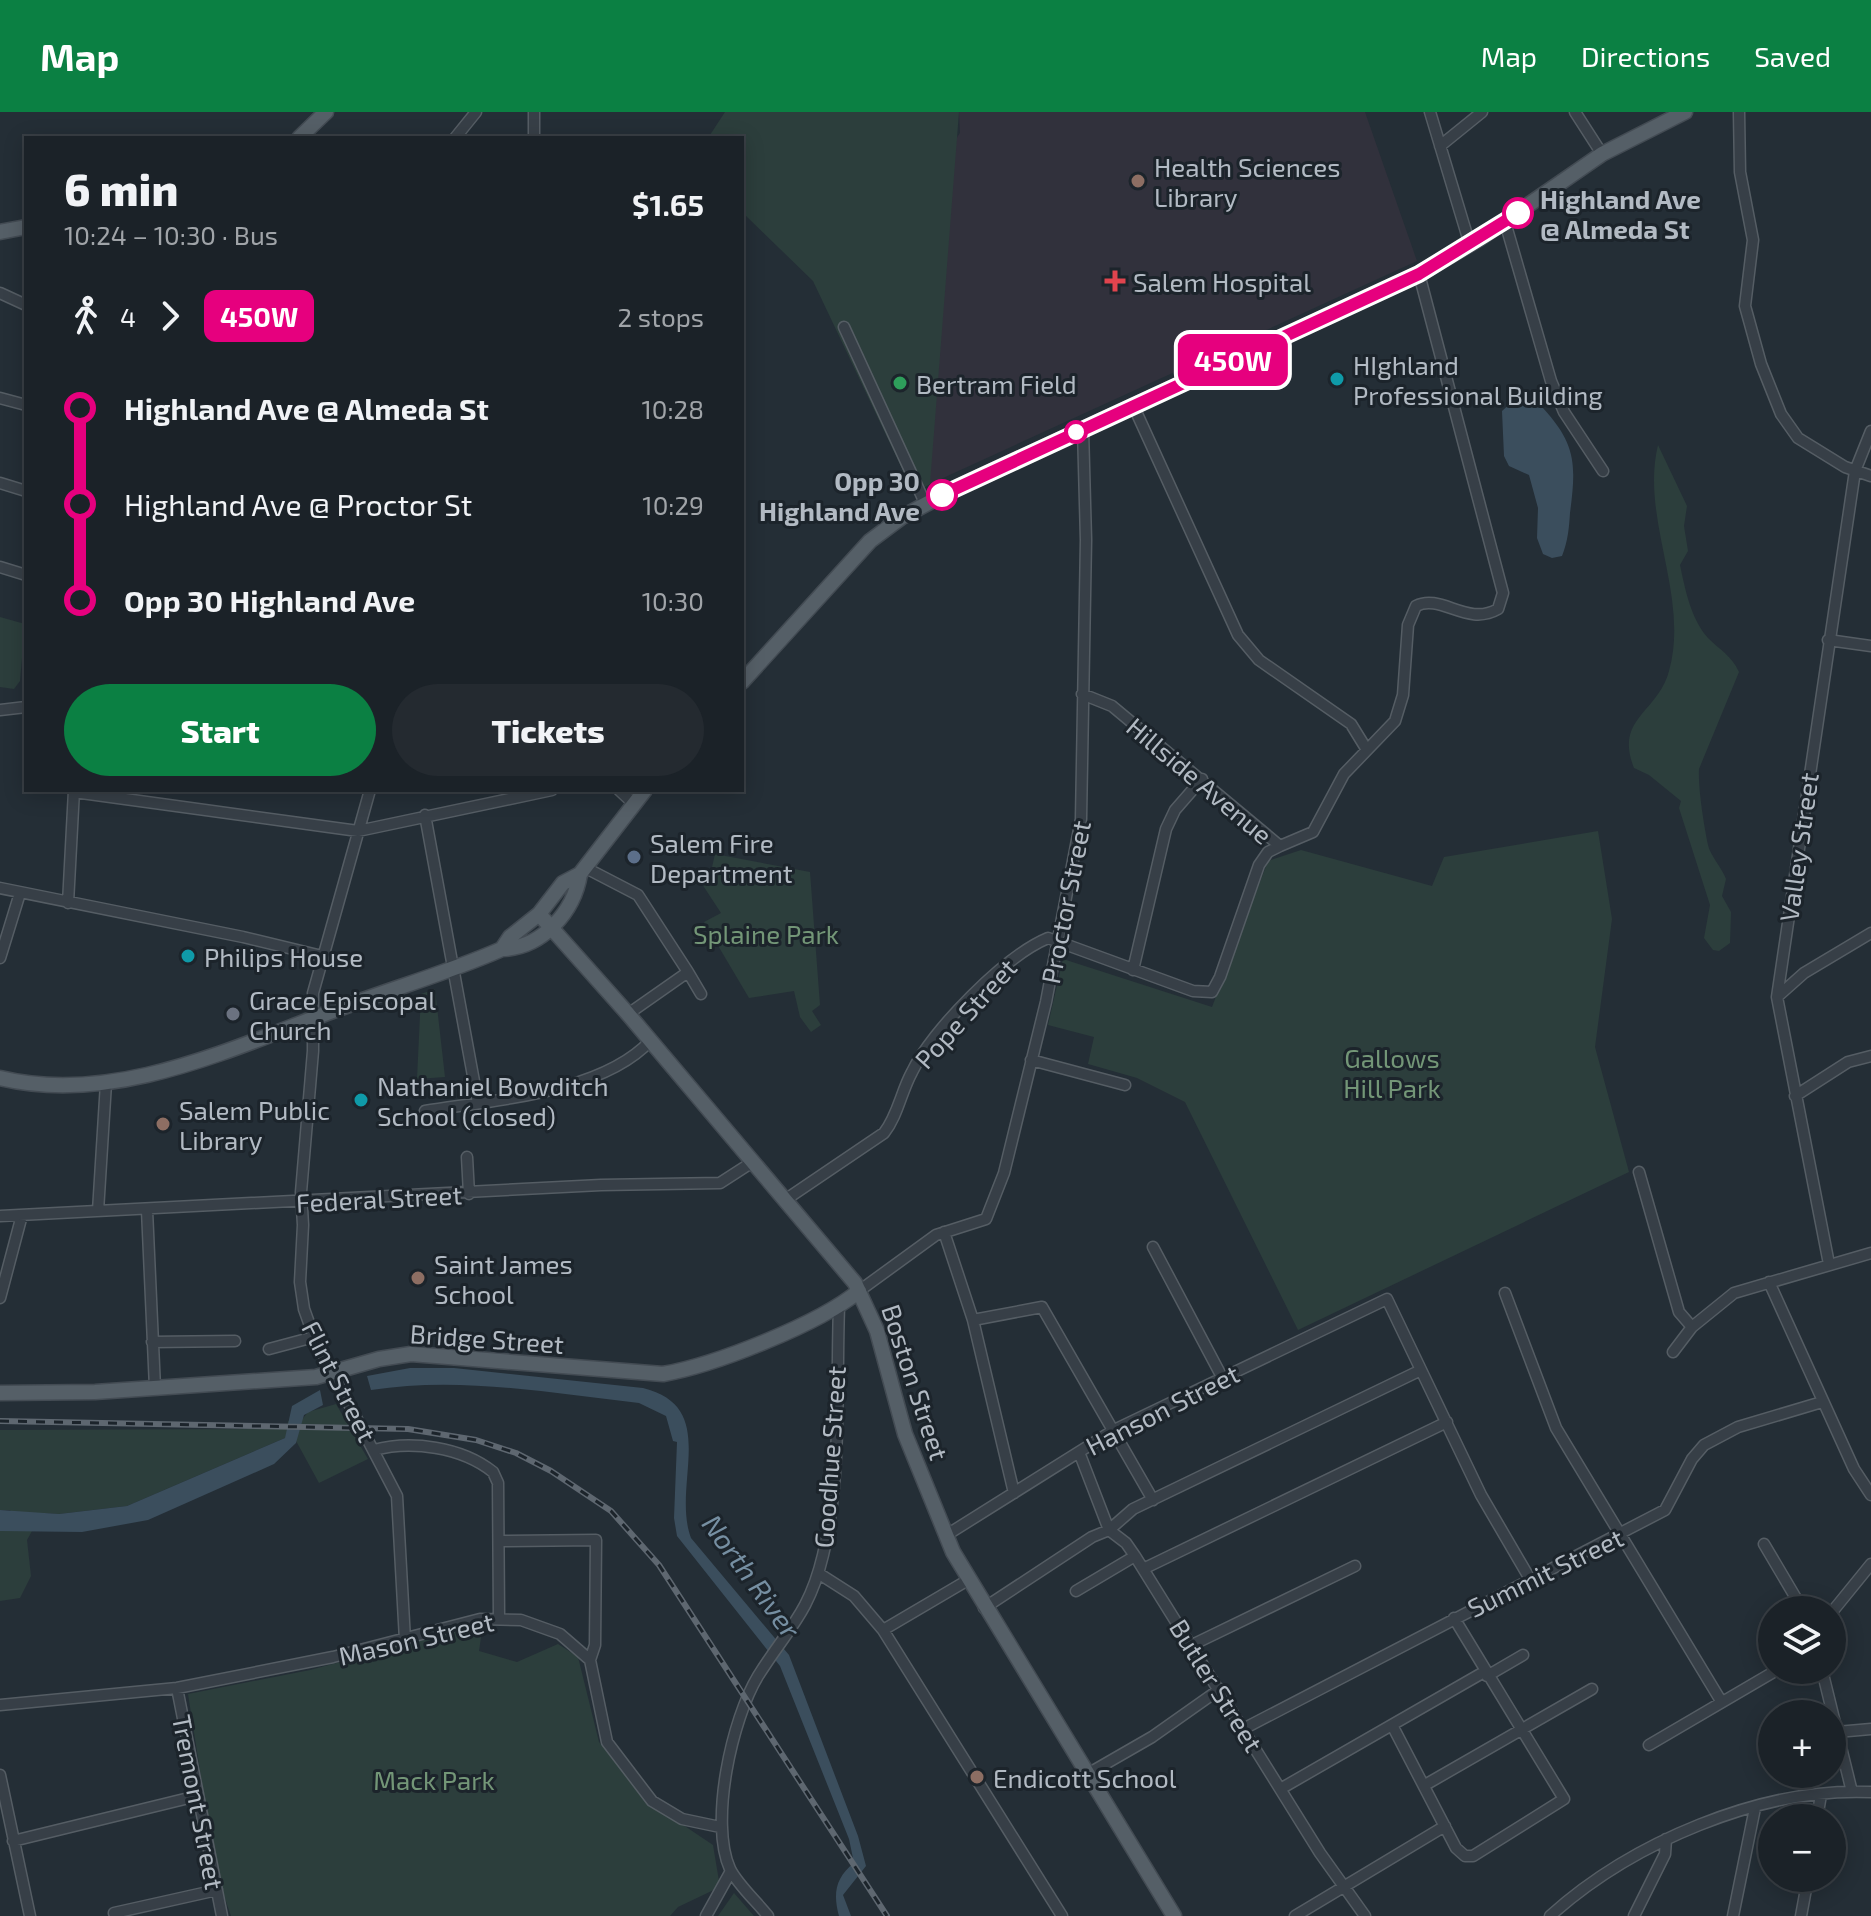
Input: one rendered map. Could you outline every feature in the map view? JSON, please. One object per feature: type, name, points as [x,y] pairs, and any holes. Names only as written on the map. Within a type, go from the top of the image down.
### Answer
[{"type":"main road","points":[[301,136],[326,112]]},
{"type":"main road","points":[[744,679],[870,541],[925,503],[1419,274],[1470,245],[1602,154],[1685,112]]},
{"type":"main road","points":[[0,232],[24,227]]},
{"type":"main road","points":[[502,949],[510,937],[539,914],[563,883],[582,870],[643,792]]},
{"type":"main road","points":[[0,1078],[46,1086],[106,1083],[184,1064],[502,949],[516,949],[552,927],[577,891],[582,870]]},
{"type":"main road","name":"Boston Street","points":[[539,914],[651,1040],[859,1291],[877,1331],[905,1434],[945,1536],[984,1608],[1174,1916]]},
{"type":"main road","name":"Bridge Street","points":[[0,1393],[155,1388],[333,1374],[379,1359],[428,1354],[663,1374],[698,1366],[839,1307],[859,1291]]},
{"type":"street","points":[[457,136],[476,112]]},
{"type":"street","points":[[534,112],[534,136]]},
{"type":"street","points":[[1430,112],[1470,245]]},
{"type":"street","points":[[1440,146],[1482,112]]},
{"type":"street","points":[[1575,112],[1602,154]]},
{"type":"street","points":[[1739,112],[1740,172],[1753,240],[1745,306],[1757,351],[1790,428],[1809,446],[1855,471],[1871,476]]},
{"type":"street","points":[[1505,222],[1551,381],[1564,412],[1603,471]]},
{"type":"street","name":"Hillside Avenue","points":[[1082,694],[1112,706],[1280,846],[1313,832],[1344,774],[1390,728],[1400,710],[1408,625],[1416,606],[1435,604],[1479,615],[1498,609],[1503,593],[1419,274]]},
{"type":"street","points":[[0,293],[24,304]]},
{"type":"street","points":[[844,327],[925,503]]},
{"type":"street","points":[[0,398],[24,404]]},
{"type":"street","points":[[1133,405],[1238,635],[1259,660],[1342,715],[1367,750]]},
{"type":"street","name":"Proctor Street","points":[[859,1291],[927,1240],[978,1223],[992,1212],[1031,1060],[1083,802],[1086,540],[1083,429]]},
{"type":"street","name":"Valley Street","points":[[1829,1264],[1777,997],[1855,471],[1871,431]]},
{"type":"street","points":[[0,483],[24,490]]},
{"type":"street","points":[[0,567],[24,574]]},
{"type":"street","points":[[1828,640],[1871,646]]},
{"type":"street","points":[[0,710],[24,707]]},
{"type":"street","points":[[1133,970],[1166,829],[1181,801],[1202,779]]},
{"type":"street","points":[[68,903],[74,792]]},
{"type":"street","points":[[81,792],[358,831],[542,792]]},
{"type":"street","name":"Flint Street","points":[[369,792],[313,993],[301,1202],[300,1291],[314,1337],[374,1450],[399,1506],[405,1640]]},
{"type":"street","points":[[621,792],[633,803]]},
{"type":"street","points":[[425,815],[478,1103]]},
{"type":"street","points":[[1056,941],[1193,991],[1211,992],[1220,977],[1259,865],[1268,852],[1280,846]]},
{"type":"street","points":[[582,870],[638,895],[701,994]]},
{"type":"street","points":[[0,888],[322,956]]},
{"type":"street","points":[[0,958],[20,893]]},
{"type":"street","points":[[1777,997],[1804,973],[1871,933]]},
{"type":"street","name":"Pope Street","points":[[785,1200],[884,1133],[894,1118],[915,1066],[963,1008],[1018,953],[1048,938],[1056,941]]},
{"type":"street","points":[[628,1014],[688,972]]},
{"type":"street","points":[[425,1111],[582,1081],[624,1063],[651,1040]]},
{"type":"street","points":[[1795,1096],[1848,1062],[1871,1056]]},
{"type":"street","points":[[1031,1060],[1125,1085]]},
{"type":"street","points":[[98,1211],[106,1083]]},
{"type":"street","points":[[467,1157],[469,1194]]},
{"type":"street","name":"Federal Street","points":[[0,1216],[601,1185],[720,1183],[751,1163]]},
{"type":"street","points":[[1639,1172],[1679,1312],[1692,1327]]},
{"type":"street","points":[[147,1210],[155,1388]]},
{"type":"street","points":[[0,1298],[22,1215]]},
{"type":"street","points":[[944,1232],[973,1320],[1014,1493]]},
{"type":"street","points":[[1153,1247],[1222,1377]]},
{"type":"street","points":[[1673,1352],[1692,1327],[1734,1293],[1871,1253]]},
{"type":"street","points":[[1769,1282],[1854,1469],[1871,1495]]},
{"type":"street","points":[[1505,1293],[1556,1428],[1721,1701]]},
{"type":"street","name":"Hanson Street","points":[[945,1536],[1114,1430],[1387,1299],[1421,1370]]},
{"type":"street","name":"Goodhue Street","points":[[720,1827],[742,1710],[766,1665],[805,1610],[818,1573],[831,1500],[839,1307]]},
{"type":"street","points":[[973,1320],[1042,1307],[1153,1500]]},
{"type":"street","points":[[269,1349],[314,1337]]},
{"type":"street","points":[[152,1342],[235,1341]]},
{"type":"street","points":[[984,1608],[1153,1500],[1421,1370],[1494,1521],[1530,1579]]},
{"type":"street","name":"Summit Street","points":[[1245,1728],[1530,1579],[1622,1535],[1670,1505],[1692,1459],[1719,1435],[1822,1402]]},
{"type":"street","points":[[1143,1569],[1447,1422]]},
{"type":"street","points":[[374,1450],[396,1445],[435,1448],[488,1468],[498,1483],[499,1617]]},
{"type":"street","name":"Butler Street","points":[[1079,1452],[1109,1530],[1126,1543],[1135,1556],[1342,1887],[1365,1916]]},
{"type":"street","points":[[499,1541],[596,1540],[595,1645],[590,1660],[604,1733],[629,1775],[652,1801],[670,1814],[701,1826],[720,1827],[731,1871],[768,1916]]},
{"type":"street","points":[[1764,1544],[1795,1596]]},
{"type":"street","points":[[1076,1591],[1135,1556]]},
{"type":"street","points":[[1845,1596],[1871,1564]]},
{"type":"street","points":[[1192,1645],[1355,1566]]},
{"type":"street","points":[[818,1573],[854,1596],[883,1630],[912,1671],[1062,1916]]},
{"type":"street","points":[[883,1630],[968,1580]]},
{"type":"street","name":"Mason Street","points":[[0,1705],[177,1688],[499,1617],[535,1623],[560,1634],[590,1660]]},
{"type":"street","points":[[1392,1725],[1456,1848],[1466,1856],[1473,1856],[1564,1799],[1454,1618]]},
{"type":"street","points":[[1282,1788],[1523,1655]]},
{"type":"street","points":[[1649,1745],[1758,1681]]},
{"type":"street","name":"Tremont Street","points":[[177,1688],[222,1916]]},
{"type":"street","points":[[1086,1775],[1152,1737],[1220,1689]]},
{"type":"street","points":[[1425,1785],[1592,1689]]},
{"type":"street","points":[[1846,1731],[1871,1729]]},
{"type":"street","points":[[1846,1768],[1852,1792]]},
{"type":"street","points":[[0,1775],[30,1916]]},
{"type":"street","points":[[1550,1916],[1587,1885],[1666,1839],[1755,1808],[1821,1795],[1871,1792]]},
{"type":"street","points":[[1819,1804],[1821,1795]]},
{"type":"street","points":[[13,1841],[197,1796]]},
{"type":"street","points":[[1733,1916],[1755,1808]]},
{"type":"street","points":[[1295,1916],[1445,1826]]},
{"type":"street","points":[[1634,1916],[1665,1854],[1666,1839]]},
{"type":"street","points":[[706,1916],[731,1871]]},
{"type":"street","points":[[114,1913],[146,1911],[217,1890]]},
{"type":"street","points":[[1801,1916],[1805,1892]]},
{"type":"shaded area","name":"Salem Hospital","points":[[959,112],[1365,112],[1417,261],[930,484],[844,301],[960,133]]},
{"type":"green space","name":"Bertram Field","points":[[725,112],[959,112],[930,484],[914,494],[813,281],[744,214],[744,136],[709,136]]},
{"type":"green space","points":[[1658,445],[1687,506],[1684,526],[1688,551],[1680,565],[1690,603],[1702,630],[1729,657],[1739,672],[1699,769],[1708,845],[1726,879],[1722,896],[1731,912],[1730,943],[1719,951],[1713,950],[1704,938],[1710,905],[1679,808],[1681,801],[1649,775],[1634,768],[1629,751],[1633,726],[1664,685],[1674,643],[1674,614],[1655,501],[1654,473]]},
{"type":"green space","points":[[0,617],[24,624],[24,635],[20,681],[14,689],[0,687]]},
{"type":"green space","name":"Gallows Hill Park","points":[[1598,831],[1612,919],[1595,1047],[1629,1172],[1298,1330],[1185,1102],[1137,1078],[1088,1064],[1094,1037],[1048,1025],[1063,959],[1212,1007],[1268,861],[1301,850],[1432,886],[1444,857]]},
{"type":"green space","name":"Splaine Park","points":[[715,854],[810,872],[820,1005],[812,1011],[821,1025],[811,1032],[800,1017],[794,991],[749,998],[704,922],[721,913],[702,884],[681,885],[680,880],[710,876]]},
{"type":"green space","points":[[435,989],[445,1077],[417,1079],[421,994]]},
{"type":"green space","points":[[336,1404],[368,1459],[319,1483],[295,1439],[285,1438],[127,1506],[42,1513],[27,1540],[31,1576],[20,1598],[0,1601],[0,1531],[25,1531],[10,1510],[0,1510],[0,1430],[287,1429],[288,1421],[301,1421],[308,1412]]},
{"type":"green space","name":"Mack Park","points":[[483,1624],[479,1651],[517,1662],[558,1644],[578,1657],[599,1742],[646,1800],[713,1845],[720,1887],[678,1907],[670,1916],[231,1916],[216,1872],[188,1694],[310,1670]]},
{"type":"green space","points":[[734,1893],[754,1916],[718,1916]]},
{"type":"water","points":[[1513,401],[1543,408],[1562,433],[1572,457],[1568,534],[1562,556],[1552,558],[1543,554],[1537,538],[1538,508],[1529,475],[1509,466],[1504,456],[1502,411]]},
{"type":"water","points":[[410,1368],[454,1368],[643,1388],[667,1398],[681,1412],[689,1450],[686,1517],[691,1538],[789,1655],[858,1836],[866,1866],[843,1895],[851,1916],[839,1916],[836,1901],[839,1881],[854,1863],[849,1839],[780,1666],[677,1536],[674,1518],[677,1442],[673,1441],[666,1416],[639,1403],[471,1385],[371,1390],[367,1376]]},
{"type":"water","points":[[320,1390],[323,1405],[304,1415],[296,1443],[274,1464],[148,1520],[82,1532],[0,1531],[0,1510],[59,1514],[127,1506],[285,1438],[292,1406]]},
{"type":"railway","points":[[0,1421],[408,1429],[476,1440],[516,1453],[551,1471],[611,1511],[659,1565],[887,1916]]},
{"type":"bus line","name":"450W","points":[[942,495],[1419,274],[1518,213]]},
{"type":"place","name":"Health Sciences Library","points":[[1138,181]]},
{"type":"place","name":"Highland Ave @ Almeda St","points":[[1518,213]]},
{"type":"place","name":"Salem Hospital","points":[[1115,281]]},
{"type":"place","name":"HIghland Professional Building","points":[[1337,379]]},
{"type":"place","name":"Bertram Field","points":[[900,383]]},
{"type":"place","name":"Opp 30 Highland Ave","points":[[942,495]]},
{"type":"place","name":"Salem Fire Department","points":[[634,857]]},
{"type":"place","name":"Philips House","points":[[188,956]]},
{"type":"place","name":"Grace Episcopal Church","points":[[233,1014]]},
{"type":"place","name":"Nathaniel Bowditch School (closed)","points":[[361,1100]]},
{"type":"place","name":"Salem Public Library","points":[[163,1124]]},
{"type":"place","name":"Saint James School","points":[[418,1278]]},
{"type":"place","name":"Endicott School","points":[[977,1777]]},
{"type":"water label","name":"North River","points":[[752,1576]]}]
